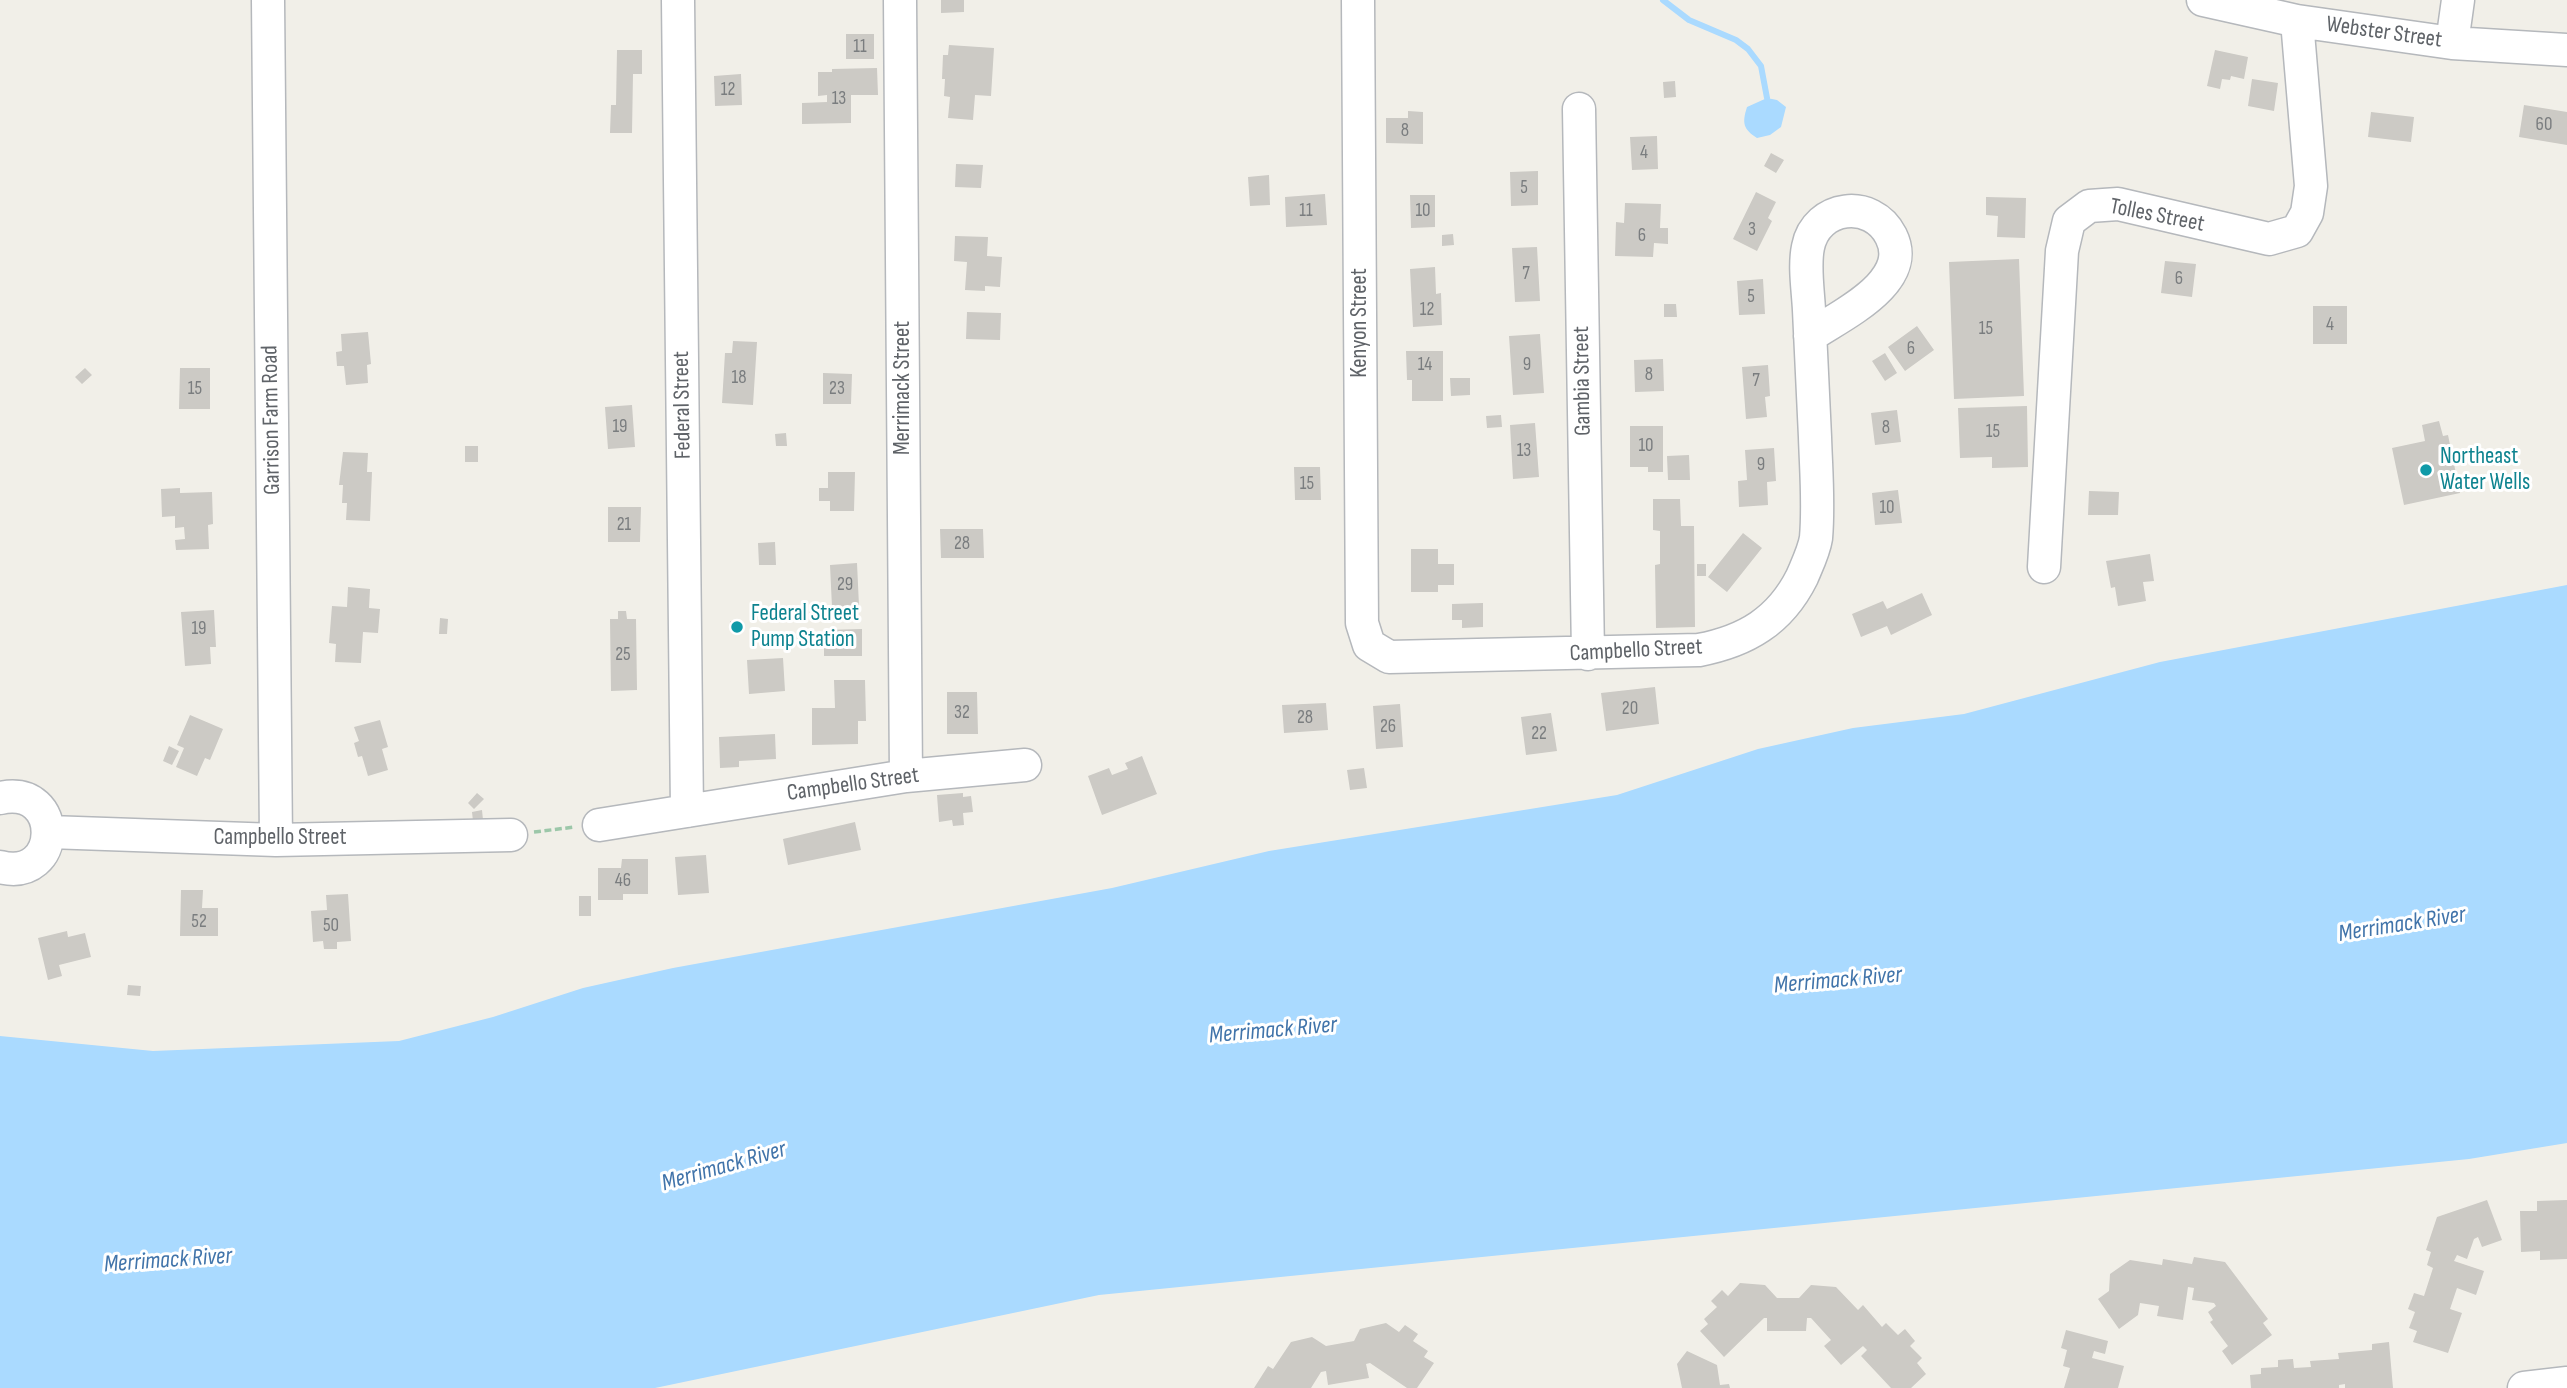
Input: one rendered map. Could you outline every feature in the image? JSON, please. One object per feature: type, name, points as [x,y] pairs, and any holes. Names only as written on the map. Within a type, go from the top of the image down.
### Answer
[{"type":"street","name":"Garrison Farm Road","points":[[268,0],[276,840]]},
{"type":"street","name":"Federal Street","points":[[678,0],[687,811]]},
{"type":"street","name":"Merrimack Street","points":[[900,0],[906,776]]},
{"type":"street","name":"Kenyon Street","points":[[1358,0],[1362,623],[1369,645]]},
{"type":"street","name":"Webster Street","points":[[2203,0],[2297,21],[2452,43],[2567,50]]},
{"type":"street","points":[[2452,43],[2458,0]]},
{"type":"street","name":"Tolles Street","points":[[2043,567],[2062,251],[2069,221],[2089,206],[2118,204],[2269,239],[2297,232],[2307,213],[2311,186],[2297,21]]},
{"type":"street","name":"Gambia Street","points":[[1578,109],[1588,654]]},
{"type":"street","name":"Campbello Street","points":[[1369,645],[1389,657],[1699,650],[1727,645],[1756,630],[1777,613],[1794,593],[1807,566],[1815,540],[1818,502],[1810,336]]},
{"type":"street","name":"Campbello Street","points":[[599,825],[906,776],[1025,765]]},
{"type":"street","points":[[0,798],[11,795],[25,798],[37,806],[46,820],[48,832],[46,846],[33,863],[20,869],[0,867]]},
{"type":"street","name":"Campbello Street","points":[[48,832],[276,840],[512,835]]},
{"type":"street","points":[[2524,1388],[2567,1383]]},
{"type":"path","points":[[512,835],[599,825]]},
{"type":"water","points":[[1767,98],[1777,100],[1786,107],[1781,127],[1770,135],[1757,138],[1746,128],[1745,113],[1747,107]]},
{"type":"water","name":"Merrimack River","points":[[2567,585],[2567,1143],[2469,1159],[1099,1295],[655,1388],[0,1388],[0,1036],[153,1051],[399,1041],[493,1017],[583,988],[673,968],[1112,888],[1269,851],[1617,795],[1758,749],[1853,728],[1964,714],[2160,662]]},
{"type":"building","points":[[941,0],[964,0],[964,12],[941,13]]},
{"type":"building","points":[[846,34],[874,34],[874,59],[846,59]]},
{"type":"building","points":[[949,45],[994,48],[991,96],[975,95],[973,120],[948,118],[950,97],[944,96],[945,79],[942,79],[943,55],[948,55]]},
{"type":"building","points":[[617,50],[642,50],[642,74],[633,74],[632,133],[610,133],[611,105],[616,105]]},
{"type":"building","points":[[2215,50],[2248,57],[2244,79],[2231,76],[2230,80],[2222,79],[2220,89],[2207,86]]},
{"type":"building","points":[[877,68],[878,95],[851,95],[851,123],[802,124],[802,103],[827,102],[827,95],[818,96],[818,72]]},
{"type":"building","points":[[741,74],[742,105],[715,106],[714,76]]},
{"type":"building","points":[[2252,79],[2278,83],[2274,111],[2248,106]]},
{"type":"building","points":[[1675,81],[1676,97],[1664,98],[1663,82]]},
{"type":"building","points":[[2524,105],[2567,112],[2567,145],[2519,137]]},
{"type":"building","points":[[1408,111],[1423,112],[1423,144],[1386,143],[1386,118],[1408,118]]},
{"type":"building","points":[[2371,112],[2414,117],[2411,142],[2368,137]]},
{"type":"building","points":[[1657,136],[1658,169],[1632,170],[1630,137]]},
{"type":"building","points":[[1771,153],[1784,160],[1776,173],[1764,166]]},
{"type":"building","points":[[956,164],[983,165],[981,188],[955,187]]},
{"type":"building","points":[[1538,171],[1538,205],[1511,206],[1510,172]]},
{"type":"building","points":[[1269,175],[1270,205],[1250,206],[1248,177]]},
{"type":"building","points":[[1756,192],[1776,202],[1768,218],[1772,221],[1757,251],[1733,239]]},
{"type":"building","points":[[1325,194],[1327,225],[1286,227],[1285,197]]},
{"type":"building","points":[[1410,195],[1435,195],[1435,227],[1411,228]]},
{"type":"building","points":[[1986,197],[2026,198],[2025,238],[1997,237],[1998,216],[1986,215]]},
{"type":"building","points":[[1625,203],[1661,204],[1660,228],[1668,228],[1668,244],[1654,243],[1653,257],[1615,256],[1616,222],[1624,223]]},
{"type":"building","points":[[1453,234],[1454,245],[1442,246],[1442,235]]},
{"type":"building","points":[[955,236],[988,237],[987,256],[1002,257],[1000,287],[985,286],[985,291],[965,290],[967,262],[954,261]]},
{"type":"building","points":[[1537,247],[1540,301],[1515,302],[1512,248]]},
{"type":"building","points":[[2019,259],[2024,396],[1954,399],[1949,262]]},
{"type":"building","points":[[2165,261],[2196,264],[2192,297],[2161,293]]},
{"type":"building","points":[[1435,267],[1436,294],[1441,293],[1442,325],[1413,327],[1410,269]]},
{"type":"building","points":[[1763,279],[1765,314],[1739,315],[1737,281]]},
{"type":"building","points":[[1664,304],[1676,304],[1677,317],[1664,317]]},
{"type":"building","points":[[2313,306],[2347,306],[2347,344],[2313,344]]},
{"type":"building","points":[[967,312],[1001,313],[1000,340],[966,339]]},
{"type":"building","points":[[1917,326],[1934,350],[1905,371],[1888,347]]},
{"type":"building","points":[[368,332],[371,364],[367,365],[368,383],[346,385],[344,366],[337,366],[336,352],[342,351],[341,334]]},
{"type":"building","points":[[1540,334],[1544,393],[1513,395],[1509,336]]},
{"type":"building","points":[[733,341],[757,342],[753,405],[722,403],[725,353],[732,353]]},
{"type":"building","points":[[1406,351],[1443,351],[1443,401],[1412,401],[1412,380],[1407,380]]},
{"type":"building","points":[[1885,353],[1897,373],[1885,381],[1872,361]]},
{"type":"building","points":[[1663,359],[1664,391],[1635,392],[1634,360]]},
{"type":"building","points":[[1768,365],[1770,396],[1765,397],[1767,417],[1746,419],[1742,367]]},
{"type":"building","points":[[85,368],[92,375],[82,384],[75,377]]},
{"type":"building","points":[[180,368],[210,368],[210,409],[179,409]]},
{"type":"building","points":[[823,373],[852,374],[851,404],[823,404]]},
{"type":"building","points":[[1450,378],[1470,378],[1470,395],[1451,396]]},
{"type":"building","points":[[632,405],[635,447],[608,449],[605,407]]},
{"type":"building","points":[[2027,406],[2028,467],[1992,468],[1992,457],[1960,458],[1958,408]]},
{"type":"building","points":[[1897,410],[1901,442],[1875,445],[1871,413]]},
{"type":"building","points":[[1501,415],[1502,427],[1487,428],[1486,416]]},
{"type":"building","name":"Northeast Water Wells","points":[[2439,421],[2443,436],[2448,435],[2460,493],[2404,505],[2392,448],[2425,441],[2422,425]]},
{"type":"building","points":[[1535,423],[1539,477],[1513,479],[1510,425]]},
{"type":"building","points":[[1630,426],[1663,426],[1663,472],[1648,472],[1648,467],[1630,467]]},
{"type":"building","points":[[786,433],[787,446],[776,446],[775,434]]},
{"type":"building","points":[[465,446],[478,446],[478,462],[465,462]]},
{"type":"building","points":[[1774,448],[1776,481],[1767,482],[1768,505],[1739,507],[1738,481],[1747,480],[1745,450]]},
{"type":"building","points":[[343,452],[368,453],[367,472],[372,472],[370,521],[346,520],[347,503],[342,503],[343,485],[339,485]]},
{"type":"building","points":[[1689,455],[1690,480],[1668,480],[1667,456]]},
{"type":"building","points":[[1294,467],[1320,467],[1321,500],[1295,500]]},
{"type":"building","points":[[828,472],[855,472],[854,511],[830,511],[830,501],[819,501],[819,488],[828,488]]},
{"type":"building","points":[[180,488],[180,493],[212,492],[213,524],[208,525],[209,549],[176,550],[175,540],[185,539],[184,527],[175,528],[175,516],[162,517],[161,489]]},
{"type":"building","points":[[1898,490],[1902,523],[1875,525],[1872,493]]},
{"type":"building","points":[[2089,491],[2119,492],[2118,515],[2088,515]]},
{"type":"building","points":[[1653,499],[1680,499],[1681,526],[1694,526],[1695,627],[1656,628],[1655,565],[1660,564],[1660,531],[1653,530]]},
{"type":"building","points":[[608,507],[641,507],[640,542],[608,542]]},
{"type":"building","points":[[940,529],[983,529],[984,558],[941,558]]},
{"type":"building","points":[[1743,533],[1762,548],[1727,592],[1708,577]]},
{"type":"building","points":[[775,542],[776,565],[759,565],[758,543]]},
{"type":"building","points":[[1411,549],[1438,549],[1438,564],[1454,564],[1454,585],[1438,585],[1438,592],[1411,592]]},
{"type":"building","points":[[2150,554],[2154,581],[2143,582],[2146,601],[2118,606],[2115,587],[2111,588],[2106,561]]},
{"type":"building","points":[[857,563],[859,606],[832,607],[830,565]]},
{"type":"building","points":[[1697,564],[1706,564],[1706,576],[1697,576]]},
{"type":"building","points":[[348,587],[370,589],[369,608],[380,609],[378,633],[363,632],[361,663],[335,662],[336,644],[329,643],[332,606],[347,607]]},
{"type":"building","points":[[1922,593],[1932,615],[1891,635],[1887,626],[1861,637],[1852,614],[1883,601],[1887,609]]},
{"type":"building","points":[[1483,603],[1483,627],[1462,628],[1462,620],[1452,620],[1452,604]]},
{"type":"building","points":[[214,610],[216,647],[210,647],[211,664],[185,666],[181,612]]},
{"type":"building","points":[[618,611],[626,611],[627,619],[636,619],[637,690],[611,691],[610,619],[618,619]]},
{"type":"building","points":[[440,618],[448,619],[447,634],[439,634]]},
{"type":"building","name":"Federal Street Pump Station","points":[[730,621],[743,621],[743,633],[731,633]]},
{"type":"building","points":[[862,629],[862,656],[824,656],[824,630]]},
{"type":"building","points":[[783,658],[785,691],[749,694],[747,660]]},
{"type":"building","points":[[834,680],[865,680],[866,721],[858,721],[858,744],[812,745],[812,708],[835,708]]},
{"type":"building","points":[[1655,687],[1659,724],[1606,731],[1601,693]]},
{"type":"building","points":[[947,692],[977,692],[978,734],[947,734]]},
{"type":"building","points":[[1326,703],[1328,730],[1284,733],[1282,705]]},
{"type":"building","points":[[1400,704],[1403,747],[1376,749],[1373,706]]},
{"type":"building","points":[[1551,713],[1557,751],[1526,755],[1521,717]]},
{"type":"building","points":[[190,715],[223,729],[210,760],[205,758],[197,776],[176,767],[184,748],[177,745]]},
{"type":"building","points":[[380,720],[388,747],[382,749],[388,770],[368,776],[362,756],[358,757],[354,743],[359,741],[354,727]]},
{"type":"building","points":[[775,734],[776,759],[739,761],[739,767],[720,768],[719,737]]},
{"type":"building","points":[[169,746],[179,751],[172,765],[163,761]]},
{"type":"building","points":[[1142,756],[1157,794],[1102,815],[1088,776],[1109,768],[1112,775],[1128,769],[1125,763]]},
{"type":"building","points":[[1364,768],[1367,788],[1350,790],[1347,770]]},
{"type":"building","points":[[477,793],[484,799],[474,809],[468,803]]},
{"type":"building","points":[[963,793],[963,797],[971,796],[973,812],[963,813],[964,825],[953,826],[952,820],[939,822],[937,795]]},
{"type":"building","points":[[482,810],[483,820],[473,821],[472,812]]},
{"type":"building","points":[[855,822],[861,850],[788,865],[783,839]]},
{"type":"building","points":[[706,855],[709,893],[678,895],[675,857]]},
{"type":"building","points":[[622,859],[648,859],[648,894],[623,894],[623,900],[598,900],[598,868],[621,868]]},
{"type":"building","points":[[181,890],[203,890],[202,908],[218,908],[218,936],[180,936]]},
{"type":"building","points":[[348,894],[351,941],[337,942],[337,949],[324,949],[323,941],[313,942],[311,911],[327,910],[326,895]]},
{"type":"building","points":[[579,896],[591,896],[591,916],[579,916]]},
{"type":"building","points":[[67,931],[68,937],[85,933],[91,957],[59,965],[62,976],[48,980],[38,938]]},
{"type":"building","points":[[128,985],[141,986],[140,996],[127,995]]},
{"type":"building","points":[[2487,1200],[2502,1240],[2482,1247],[2478,1237],[2474,1239],[2467,1259],[2457,1255],[2454,1261],[2484,1271],[2476,1295],[2457,1288],[2450,1309],[2462,1313],[2448,1353],[2413,1342],[2417,1331],[2409,1328],[2415,1312],[2408,1309],[2414,1293],[2424,1296],[2433,1268],[2427,1265],[2431,1252],[2426,1250],[2437,1217]]},
{"type":"building","points":[[2567,1200],[2567,1259],[2540,1260],[2540,1251],[2521,1252],[2520,1211],[2537,1211],[2537,1201]]},
{"type":"building","points":[[2194,1257],[2225,1262],[2268,1319],[2263,1323],[2272,1335],[2232,1365],[2222,1351],[2228,1346],[2210,1322],[2213,1320],[2208,1312],[2216,1306],[2214,1303],[2192,1300],[2194,1288],[2188,1287],[2183,1320],[2157,1316],[2159,1306],[2140,1303],[2138,1315],[2119,1329],[2098,1299],[2109,1291],[2110,1274],[2130,1260],[2162,1265],[2163,1259],[2192,1264]]},
{"type":"building","points":[[1740,1283],[1765,1285],[1777,1298],[1799,1298],[1811,1285],[1836,1287],[1858,1310],[1863,1305],[1882,1327],[1886,1323],[1898,1335],[1905,1329],[1915,1341],[1910,1346],[1922,1358],[1917,1363],[1926,1374],[1911,1388],[1891,1388],[1861,1356],[1867,1350],[1863,1346],[1841,1365],[1824,1346],[1831,1340],[1811,1318],[1807,1318],[1806,1331],[1767,1331],[1767,1318],[1764,1318],[1724,1357],[1700,1331],[1708,1324],[1704,1319],[1717,1307],[1711,1301],[1722,1290],[1728,1296]]},
{"type":"building","points":[[1386,1323],[1399,1332],[1405,1325],[1418,1334],[1413,1341],[1428,1351],[1424,1357],[1434,1363],[1417,1388],[1407,1388],[1370,1363],[1366,1364],[1369,1378],[1328,1385],[1326,1371],[1321,1372],[1311,1388],[1254,1388],[1268,1366],[1273,1369],[1291,1342],[1312,1337],[1326,1346],[1354,1341],[1360,1329]]},
{"type":"building","points":[[2066,1330],[2108,1341],[2105,1354],[2094,1351],[2092,1358],[2124,1366],[2118,1388],[2064,1388],[2070,1368],[2063,1366],[2067,1350],[2061,1348]]},
{"type":"building","points":[[2389,1342],[2393,1388],[2345,1388],[2345,1384],[2339,1385],[2339,1388],[2251,1388],[2250,1375],[2261,1374],[2261,1368],[2278,1367],[2278,1360],[2293,1359],[2294,1368],[2311,1367],[2310,1361],[2339,1359],[2338,1353],[2372,1350],[2372,1344]]},
{"type":"building","points":[[1687,1351],[1717,1365],[1720,1385],[1729,1384],[1730,1388],[1682,1388],[1677,1364]]},
{"type":"waterway","points":[[1663,0],[1689,20],[1736,40],[1748,49],[1761,66],[1767,98]]},
{"type":"place","name":"Northeast Water Wells","points":[[2426,470]]},
{"type":"place","name":"Federal Street Pump Station","points":[[737,627]]}]
